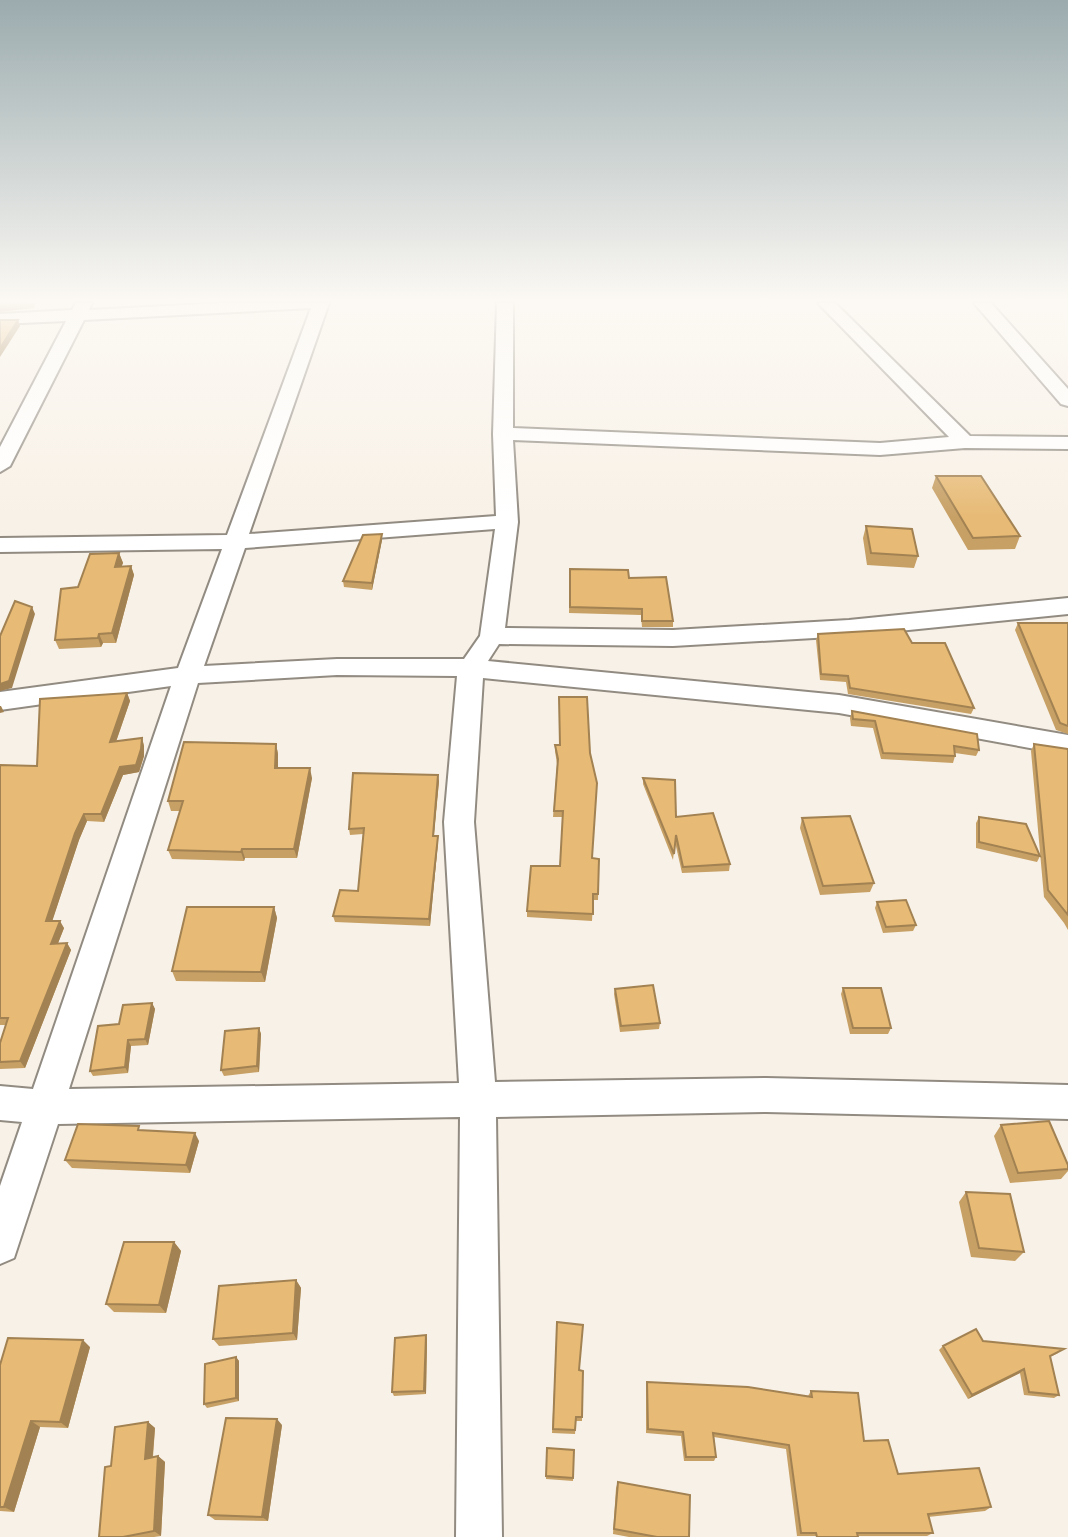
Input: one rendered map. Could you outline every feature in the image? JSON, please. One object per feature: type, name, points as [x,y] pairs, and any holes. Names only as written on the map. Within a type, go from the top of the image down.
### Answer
[{"type":"street","points":[[0,466],[47,375]]},
{"type":"street","points":[[0,1244],[188,675],[294,375]]},
{"type":"street","points":[[479,1537],[478,1100],[459,822],[471,668],[492,636],[507,522],[503,434],[504,375]]},
{"type":"street","points":[[898,375],[965,442]]},
{"type":"street","points":[[1046,375],[1068,400]]},
{"type":"street","points":[[503,434],[880,449],[965,442],[1068,443]]},
{"type":"street","points":[[0,545],[235,542],[507,522]]},
{"type":"street","points":[[492,636],[673,638],[849,628],[1068,606]]},
{"type":"street","points":[[0,701],[188,675],[337,667],[471,668],[839,704],[1068,745]]},
{"type":"street","points":[[0,1103],[47,1107],[766,1095],[1068,1102]]},
{"type":"building","points":[[936,476],[981,476],[1020,536],[973,538]]},
{"type":"building","points":[[866,526],[912,529],[918,556],[871,553]]},
{"type":"building","points":[[382,534],[372,583],[343,581],[363,535]]},
{"type":"building","points":[[119,553],[115,567],[131,566],[112,633],[99,634],[98,638],[55,640],[61,589],[78,587],[90,554]]},
{"type":"building","points":[[570,569],[628,570],[629,578],[666,577],[673,621],[642,621],[642,609],[570,607]]},
{"type":"building","points":[[15,601],[32,607],[9,681],[0,684],[0,636]]},
{"type":"building","points":[[1018,623],[1068,623],[1068,726],[1060,723]]},
{"type":"building","points":[[904,629],[912,643],[945,643],[974,708],[850,688],[848,676],[821,674],[818,634]]},
{"type":"building","points":[[127,693],[110,742],[142,738],[136,765],[120,767],[101,814],[84,814],[75,833],[46,921],[60,921],[51,944],[67,943],[20,1061],[0,1062],[0,1043],[8,1018],[0,1018],[0,765],[37,766],[40,699]]},
{"type":"building","points":[[559,697],[587,697],[590,753],[597,783],[592,858],[599,859],[598,894],[593,894],[593,914],[527,911],[531,866],[560,866],[563,811],[554,811],[558,759],[555,745],[560,745]]},
{"type":"building","points":[[852,711],[977,734],[979,750],[954,746],[955,756],[883,753],[875,721],[853,719]]},
{"type":"building","points":[[184,742],[276,744],[275,768],[310,768],[294,849],[242,849],[241,852],[168,850],[183,801],[168,801]]},
{"type":"building","points":[[1034,744],[1068,749],[1068,915],[1048,890]]},
{"type":"building","points":[[353,773],[438,775],[433,836],[438,836],[429,919],[333,916],[340,890],[358,891],[364,828],[349,829]]},
{"type":"building","points":[[643,778],[675,780],[676,817],[713,813],[730,864],[683,867],[676,835],[674,854]]},
{"type":"building","points":[[850,816],[874,883],[823,886],[802,818]]},
{"type":"building","points":[[979,817],[1026,824],[1040,856],[979,842]]},
{"type":"building","points":[[906,900],[916,925],[886,927],[877,902]]},
{"type":"building","points":[[187,907],[274,907],[261,972],[172,971]]},
{"type":"building","points":[[653,985],[660,1023],[621,1026],[615,989]]},
{"type":"building","points":[[843,988],[881,988],[891,1028],[853,1028]]},
{"type":"building","points":[[152,1003],[145,1039],[128,1040],[125,1067],[90,1071],[98,1026],[119,1024],[123,1005]]},
{"type":"building","points":[[259,1028],[257,1066],[221,1070],[225,1031]]},
{"type":"building","points":[[1049,1121],[1068,1169],[1018,1173],[1001,1125]]},
{"type":"building","points":[[78,1124],[139,1126],[138,1130],[195,1133],[186,1165],[65,1160]]},
{"type":"building","points":[[966,1192],[1010,1194],[1024,1252],[979,1248]]},
{"type":"building","points":[[124,1242],[174,1242],[159,1305],[106,1304]]},
{"type":"building","points":[[296,1280],[293,1333],[213,1339],[219,1286]]},
{"type":"building","points":[[557,1322],[583,1325],[579,1370],[583,1371],[582,1417],[576,1417],[575,1430],[553,1429]]},
{"type":"building","points":[[976,1329],[983,1341],[1064,1349],[1050,1356],[1059,1395],[1029,1392],[1024,1369],[972,1395],[943,1346]]},
{"type":"building","points":[[426,1335],[424,1391],[392,1392],[395,1338]]},
{"type":"building","points":[[8,1338],[83,1340],[60,1422],[31,1421],[4,1507],[0,1507],[0,1365]]},
{"type":"building","points":[[236,1357],[236,1398],[204,1404],[205,1364]]},
{"type":"building","points":[[647,1382],[748,1387],[812,1397],[811,1391],[858,1393],[864,1441],[888,1440],[898,1474],[979,1468],[991,1507],[928,1514],[933,1533],[857,1533],[858,1537],[817,1537],[816,1533],[801,1533],[789,1445],[713,1433],[716,1457],[686,1457],[683,1432],[648,1429]]},
{"type":"building","points":[[226,1418],[277,1419],[262,1517],[208,1515]]},
{"type":"building","points":[[148,1422],[145,1459],[158,1456],[154,1531],[123,1537],[99,1537],[105,1467],[111,1466],[115,1427]]},
{"type":"building","points":[[547,1448],[574,1450],[573,1478],[546,1476]]},
{"type":"building","points":[[618,1482],[690,1495],[689,1537],[657,1537],[614,1529]]}]
